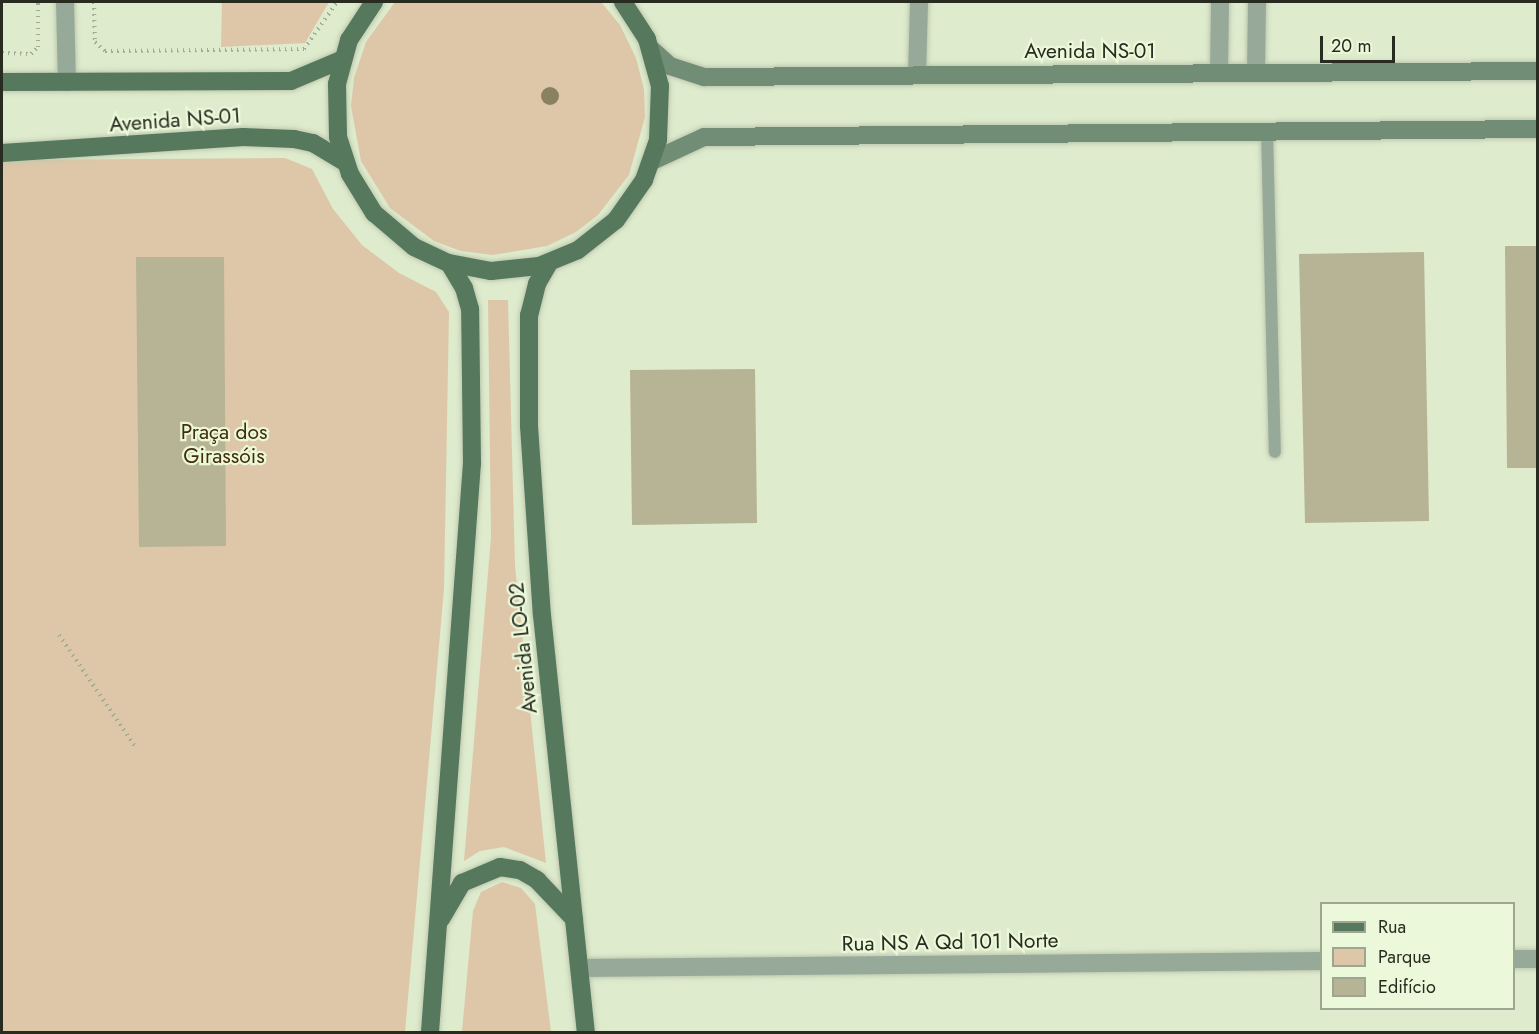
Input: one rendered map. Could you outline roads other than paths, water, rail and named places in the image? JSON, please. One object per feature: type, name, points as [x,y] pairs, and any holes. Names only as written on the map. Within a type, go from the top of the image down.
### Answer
[{"type":"main road","name":"Avenida NS-01","points":[[374,2],[355,28],[343,58],[336,117],[345,162],[362,197],[383,223],[414,247],[450,263],[507,271],[549,262],[578,250],[613,224],[636,195],[652,160],[661,102],[651,50],[623,2]]},
{"type":"main road","name":"Avenida NS-01","points":[[2,82],[291,81],[343,58]]},
{"type":"main road","name":"Avenida NS-01","points":[[2,153],[284,138],[313,143],[345,162]]},
{"type":"main road","name":"Avenida LO-02","points":[[549,262],[537,284],[529,315],[529,415],[542,615],[586,1032]]},
{"type":"main road","points":[[430,1032],[468,564],[472,463],[470,306],[450,263]]},
{"type":"main road","points":[[437,928],[462,883],[500,867],[520,870],[537,880],[574,919]]},
{"type":"street","points":[[65,2],[67,82]]},
{"type":"street","points":[[917,75],[919,2]]},
{"type":"street","points":[[1219,73],[1220,2]]},
{"type":"street","points":[[1256,73],[1257,2]]},
{"type":"street","name":"Avenida NS-01","points":[[651,50],[670,66],[699,76],[1538,71]]},
{"type":"street","points":[[652,160],[704,136],[1538,129]]},
{"type":"street","points":[[1515,959],[1538,959]]},
{"type":"street","name":"Rua NS A Qd 101 Norte","points":[[580,968],[1320,961]]},
{"type":"lane","points":[[1267,131],[1275,452]]},
{"type":"park label","name":"Praça dos Girassóis","points":[[224,444]]}]
